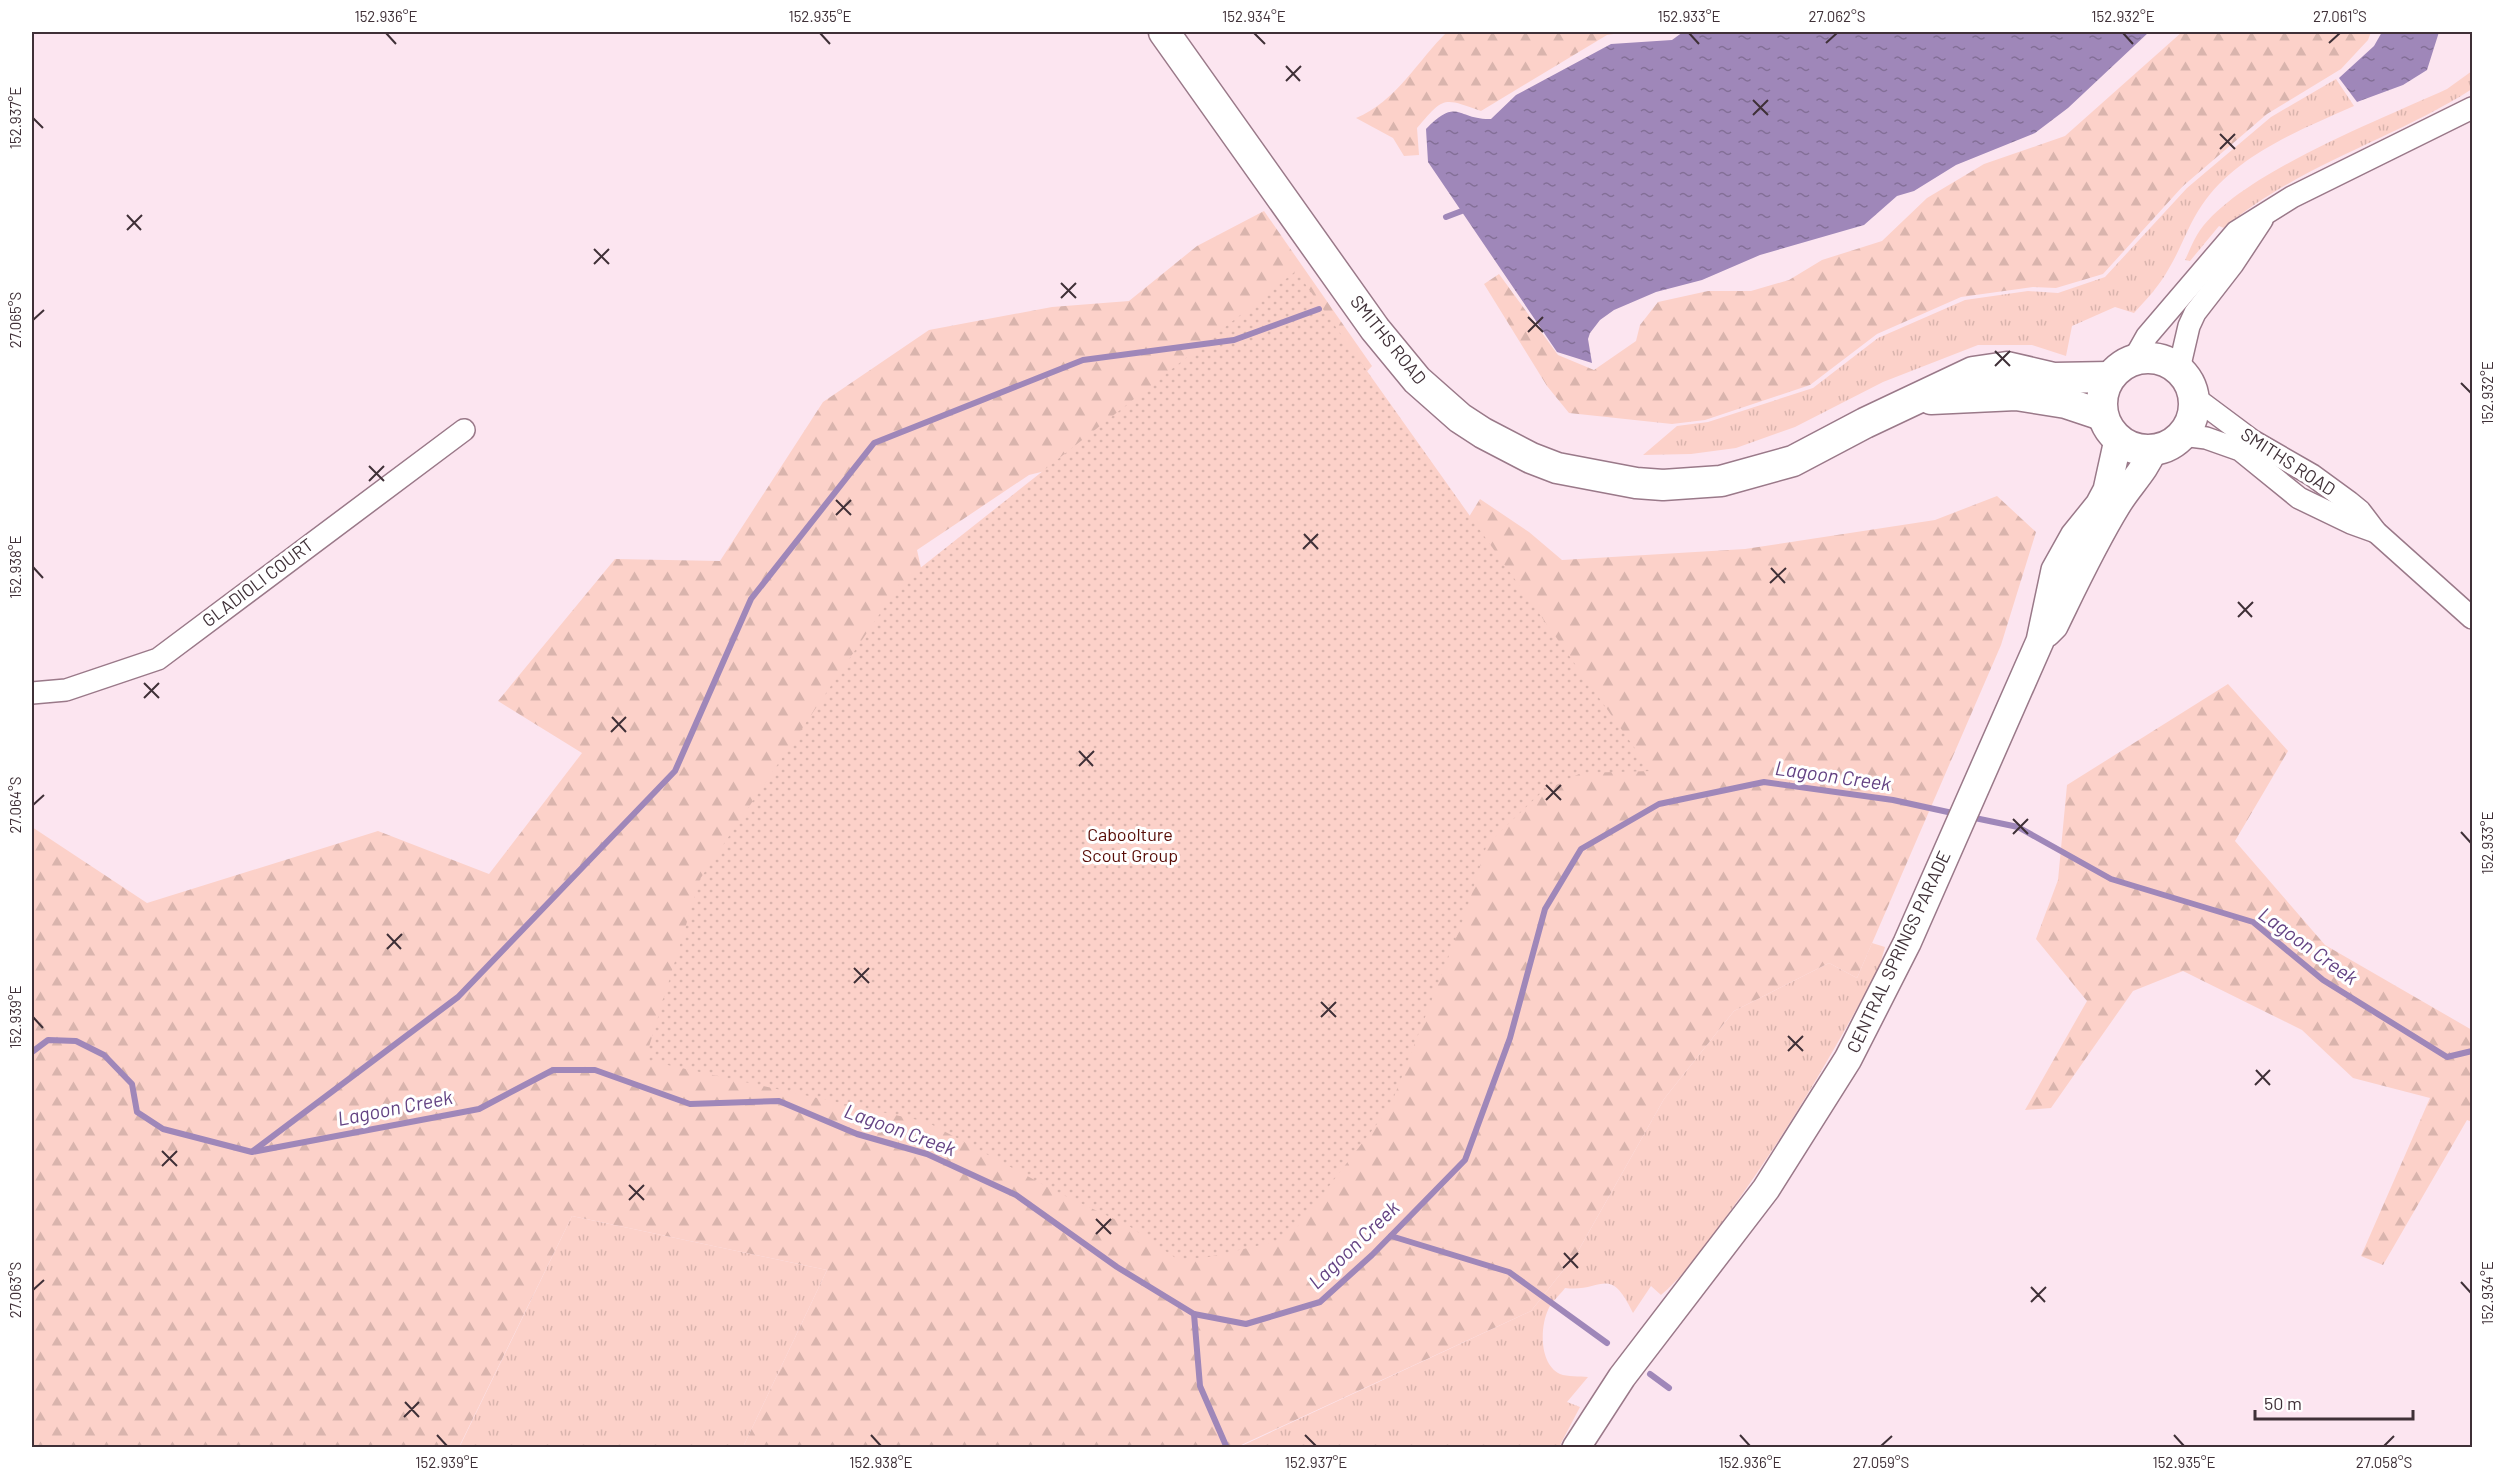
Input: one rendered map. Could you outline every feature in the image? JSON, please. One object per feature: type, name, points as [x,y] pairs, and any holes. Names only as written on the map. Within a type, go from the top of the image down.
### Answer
[{"type":"main road","name":"SMITHS ROAD","points":[[1164,32],[1399,360],[1417,380],[1460,418],[1507,447],[1557,468],[1608,480],[1663,485],[1721,481],[1793,461],[1874,418],[1973,372],[1997,367],[2018,368],[2054,378],[2110,377]]},
{"type":"main road","points":[[2150,358],[2166,361],[2179,369],[2189,382],[2194,397],[2190,424],[2174,443],[2152,450],[2134,448],[2118,440],[2108,429],[2102,415],[2104,388],[2110,377],[2121,366],[2134,360],[2150,358]]},
{"type":"main road","name":"SMITHS ROAD","points":[[1919,399],[2016,394],[2066,403],[2102,415]]},
{"type":"street","points":[[2134,360],[2147,336],[2236,232],[2292,197],[2472,108]]},
{"type":"street","points":[[2179,369],[2189,326],[2195,313],[2233,264],[2264,216]]},
{"type":"street","name":"SMITHS ROAD","points":[[2194,397],[2253,441],[2334,491],[2360,511],[2376,532],[2472,618]]},
{"type":"street","name":"GLADIOLI COURT","points":[[32,693],[66,690],[158,659],[464,430]]},
{"type":"street","name":"SMITHS ROAD","points":[[2182,435],[2206,438],[2240,450],[2299,498],[2351,523],[2376,532]]},
{"type":"street","name":"CENTRAL SPRINGS PARADE","points":[[1576,1448],[1622,1377],[1733,1234],[1800,1138],[1848,1059],[1876,1006],[1933,884],[2040,641],[2055,570],[2074,536],[2099,505],[2107,490],[2118,440]]},
{"type":"street","name":"CENTRAL SPRINGS PARADE","points":[[2040,641],[2054,626],[2103,529],[2119,502],[2148,464],[2152,450]]},
{"type":"green space","points":[[1447,32],[1627,32],[1607,35],[1481,111],[1451,102],[1439,105],[1417,128],[1419,155],[1404,156],[1393,138],[1356,118],[1383,102],[1395,91]]},
{"type":"green space","points":[[2182,32],[2371,32],[2368,40],[2341,69],[2267,114],[2183,186],[2103,274],[2056,288],[2033,287],[1961,297],[1877,334],[1810,385],[1705,420],[1672,424],[1569,413],[1547,386],[1484,284],[1499,274],[1558,355],[1594,370],[1636,341],[1640,325],[1658,302],[1708,291],[1751,291],[1789,280],[1822,260],[1882,241],[1927,198],[1984,164],[2065,136]]},
{"type":"green space","points":[[2472,71],[2472,89],[2283,187],[2224,228],[2219,226],[2190,261],[2185,260],[2197,235],[2215,213],[2242,192],[2311,151],[2447,89]]},
{"type":"green space","points":[[2336,79],[2354,106],[2270,146],[2232,172],[2202,205],[2168,270],[2134,313],[2115,307],[2072,326],[2066,356],[2032,345],[1978,345],[1883,382],[1795,427],[1736,448],[1691,454],[1643,455],[1677,426],[1708,422],[1813,388],[1878,338],[1965,300],[2028,291],[2058,293],[2105,277],[2187,188],[2271,117]]},
{"type":"green space","points":[[1264,211],[1372,366],[1353,386],[1225,426],[1029,475],[917,550],[940,652],[1454,541],[1480,499],[1529,532],[1562,560],[1745,549],[1935,520],[1997,496],[2036,532],[2001,645],[1857,978],[1829,963],[1734,1011],[1664,1099],[1577,1253],[1531,1311],[1237,1447],[743,1447],[827,1270],[572,1216],[459,1447],[32,1447],[32,827],[147,903],[378,831],[489,874],[582,753],[498,701],[615,559],[720,561],[823,402],[929,330],[1052,307],[1129,301],[1197,246]]},
{"type":"green space","name":"Caboolture Scout Group","points":[[1296,271],[1651,771],[1581,773],[1542,792],[1487,844],[1466,912],[1390,1107],[1299,1225],[1279,1241],[1204,1258],[1177,1259],[1129,1226],[1057,1192],[927,1122],[645,1060],[700,879],[900,584]]},
{"type":"green space","points":[[2228,684],[2288,751],[2235,841],[2325,945],[2472,1030],[2472,1122],[2467,1120],[2383,1265],[2361,1256],[2430,1098],[2353,1078],[2302,1030],[2183,971],[2133,991],[2051,1108],[2025,1110],[2087,1001],[2036,939],[2058,880],[2067,785]]},
{"type":"green space","points":[[1872,943],[1885,947],[1879,968],[1826,1062],[1789,1124],[1749,1184],[1680,1277],[1661,1295],[1651,1286],[1633,1313],[1625,1298],[1611,1284],[1565,1288],[1549,1307],[1545,1317],[1543,1335],[1543,1345],[1548,1362],[1560,1374],[1588,1377],[1567,1402],[1580,1407],[1559,1447],[1237,1448],[1531,1311],[1577,1253],[1664,1099],[1734,1011],[1829,963],[1857,978]]},
{"type":"green space","points":[[572,1216],[827,1270],[743,1447],[459,1448]]},
{"type":"water","points":[[1683,32],[2149,32],[2068,108],[2035,133],[1956,165],[1914,191],[1897,196],[1864,225],[1760,255],[1702,280],[1656,292],[1614,310],[1600,320],[1590,333],[1588,339],[1592,363],[1557,352],[1428,162],[1426,129],[1437,119],[1452,112],[1491,119],[1516,95],[1611,44],[1672,40]]},
{"type":"water","points":[[2382,32],[2439,32],[2427,70],[2403,85],[2357,102],[2339,78],[2374,46]]},
{"type":"waterway","points":[[1446,217],[1467,209]]},
{"type":"waterway","points":[[253,1151],[458,997],[675,771],[751,599],[874,443],[1083,360],[1234,340],[1319,309]]},
{"type":"waterway","name":"Lagoon Creek","points":[[32,1052],[48,1040],[76,1041],[104,1055],[132,1084],[137,1112],[163,1129],[252,1152],[479,1109],[553,1070],[595,1070],[690,1104],[779,1101],[857,1134],[927,1154],[1016,1195],[1117,1267],[1194,1314],[1246,1324],[1320,1302],[1372,1255],[1465,1160],[1510,1038],[1545,909],[1581,849],[1659,804],[1764,782],[1893,800],[1957,814]]},
{"type":"waterway","name":"Lagoon Creek","points":[[1970,817],[2018,827],[2111,879],[2253,922],[2323,980],[2447,1057],[2472,1051]]},
{"type":"waterway","points":[[1391,1236],[1509,1272],[1607,1343]]},
{"type":"waterway","points":[[1194,1314],[1200,1386],[1227,1448]]},
{"type":"waterway","points":[[1650,1374],[1669,1388]]}]
